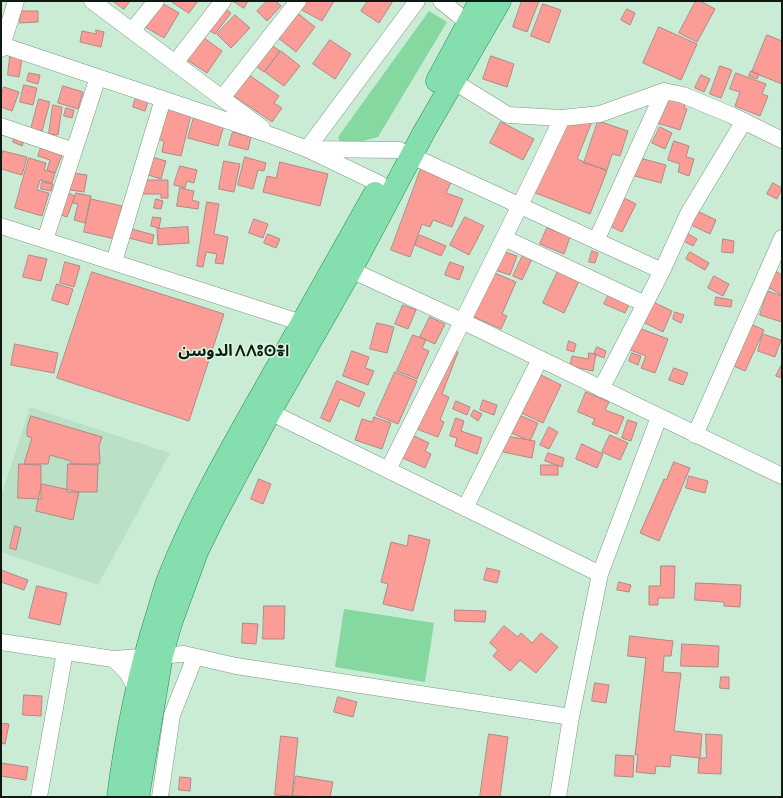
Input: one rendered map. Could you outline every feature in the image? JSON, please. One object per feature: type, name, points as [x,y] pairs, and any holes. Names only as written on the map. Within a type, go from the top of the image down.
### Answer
[{"type":"main road","points":[[138,797],[153,656],[151,633],[169,578],[192,526],[234,444],[380,184],[405,153],[454,81],[475,28],[480,1]]},
{"type":"main road","points":[[118,797],[124,753],[136,690],[171,623],[200,545],[270,412],[351,270],[405,153],[475,28],[500,1]]},
{"type":"street","points":[[16,1],[2,47],[98,77],[273,136],[307,149],[380,184]]},
{"type":"street","points":[[93,1],[273,136]]},
{"type":"street","points":[[132,31],[156,1]]},
{"type":"street","points":[[175,63],[223,1]]},
{"type":"street","points":[[222,98],[298,1]]},
{"type":"street","points":[[307,149],[417,1]]},
{"type":"street","points":[[442,1],[475,28]]},
{"type":"street","points":[[45,240],[98,77]]},
{"type":"street","points":[[454,81],[508,115],[562,118],[600,114],[664,91],[683,95],[744,121],[782,140]]},
{"type":"street","points":[[596,241],[664,91]]},
{"type":"street","points":[[114,262],[163,99]]},
{"type":"street","points":[[388,470],[520,206],[562,118]]},
{"type":"street","points":[[602,389],[662,271],[688,214],[744,121]]},
{"type":"street","points":[[1,126],[74,151]]},
{"type":"street","points":[[307,149],[405,153],[662,271]]},
{"type":"street","points":[[1,226],[302,323]]},
{"type":"street","points":[[504,238],[645,304]]},
{"type":"street","points":[[695,435],[782,238]]},
{"type":"street","points":[[351,270],[462,321],[782,476]]},
{"type":"street","points":[[465,508],[540,359]]},
{"type":"street","points":[[270,412],[600,574]]},
{"type":"street","points":[[558,797],[571,717],[600,574],[659,417]]},
{"type":"street","points":[[171,623],[175,641],[179,648],[190,655]]},
{"type":"street","points":[[113,659],[131,654],[151,633]]},
{"type":"street","points":[[1,642],[113,659],[190,655],[236,666],[571,717]]},
{"type":"street","points":[[40,797],[66,652]]},
{"type":"street","points":[[160,797],[172,715],[190,655]]},
{"type":"street","points":[[113,659],[123,666],[136,690]]},
{"type":"shaded area","points":[[30,407],[170,453],[98,585],[1,552],[1,497]]},
{"type":"green space","points":[[429,11],[447,22],[378,137],[352,144],[340,142],[338,137]]},
{"type":"green space","points":[[344,609],[434,623],[425,682],[335,667]]},
{"type":"building","points":[[113,1],[130,1],[124,9]]},
{"type":"building","points":[[171,1],[198,1],[189,13]]},
{"type":"building","points":[[233,1],[248,1],[244,8]]},
{"type":"building","points":[[267,1],[276,1],[281,6],[267,21],[257,11]]},
{"type":"building","points":[[304,1],[334,1],[322,21],[300,9]]},
{"type":"building","points":[[368,1],[393,1],[379,23],[361,11]]},
{"type":"building","points":[[522,1],[539,1],[527,32],[513,27]]},
{"type":"building","points":[[696,1],[700,1],[715,9],[697,42],[679,33]]},
{"type":"building","points":[[160,2],[179,13],[164,38],[145,27]]},
{"type":"building","points":[[543,4],[561,10],[549,43],[531,36]]},
{"type":"building","points":[[223,7],[231,13],[215,34],[207,29]]},
{"type":"building","points":[[627,9],[635,13],[630,25],[621,20]]},
{"type":"building","points":[[21,11],[38,11],[38,22],[20,23]]},
{"type":"building","points":[[296,12],[315,27],[296,52],[277,37]]},
{"type":"building","points":[[235,15],[250,28],[231,48],[217,34]]},
{"type":"building","points":[[659,27],[697,44],[681,80],[643,63]]},
{"type":"building","points":[[96,30],[104,32],[101,47],[80,42],[82,31],[96,34]]},
{"type":"building","points":[[200,35],[222,51],[207,73],[184,58]]},
{"type":"building","points":[[767,35],[782,41],[782,84],[752,72]]},
{"type":"building","points":[[330,40],[351,54],[335,79],[313,64]]},
{"type":"building","points":[[271,45],[280,51],[264,72],[256,66]]},
{"type":"building","points":[[281,51],[300,66],[284,86],[265,72]]},
{"type":"building","points":[[10,56],[22,58],[19,77],[8,75]]},
{"type":"building","points":[[491,56],[514,64],[507,87],[483,79]]},
{"type":"building","points":[[720,66],[732,70],[721,98],[710,94]]},
{"type":"building","points":[[751,71],[759,74],[757,79],[749,76]]},
{"type":"building","points":[[29,73],[40,75],[38,84],[27,81]]},
{"type":"building","points":[[736,73],[766,84],[762,94],[768,96],[760,116],[735,106],[740,92],[730,89]]},
{"type":"building","points":[[249,75],[279,96],[274,103],[282,108],[272,122],[234,96]]},
{"type":"building","points":[[701,75],[710,79],[704,92],[695,88]]},
{"type":"building","points":[[24,85],[37,88],[33,105],[20,102]]},
{"type":"building","points":[[63,86],[83,92],[78,109],[58,103]]},
{"type":"building","points":[[4,87],[19,92],[12,111],[1,107],[1,97]]},
{"type":"building","points":[[666,89],[688,97],[684,108],[687,109],[680,130],[654,122]]},
{"type":"building","points":[[136,97],[148,101],[145,111],[133,107]]},
{"type":"building","points":[[39,99],[50,102],[42,131],[31,129]]},
{"type":"building","points":[[53,105],[62,107],[58,135],[49,134]]},
{"type":"building","points":[[66,108],[74,110],[72,118],[64,116]]},
{"type":"building","points":[[165,108],[191,115],[181,156],[162,152],[164,141],[157,139]]},
{"type":"building","points":[[565,113],[591,124],[577,159],[607,171],[590,214],[533,192]]},
{"type":"building","points":[[194,117],[224,125],[218,146],[188,138]]},
{"type":"building","points":[[598,121],[628,131],[620,156],[612,154],[607,170],[584,163]]},
{"type":"building","points":[[501,122],[534,139],[523,160],[490,143]]},
{"type":"building","points":[[660,127],[672,133],[665,149],[652,143]]},
{"type":"building","points":[[17,131],[26,134],[22,146],[13,142]]},
{"type":"building","points":[[233,132],[251,137],[248,150],[229,145]]},
{"type":"building","points":[[674,141],[689,146],[686,157],[694,159],[689,176],[678,172],[680,164],[668,160]]},
{"type":"building","points":[[43,142],[64,150],[55,173],[47,170],[50,160],[38,156]]},
{"type":"building","points":[[3,151],[27,157],[22,175],[1,169]]},
{"type":"building","points":[[148,156],[166,161],[161,179],[142,173]]},
{"type":"building","points":[[245,157],[266,163],[264,171],[258,170],[253,189],[238,185]]},
{"type":"building","points":[[636,157],[666,165],[661,183],[631,175]]},
{"type":"building","points":[[29,158],[46,163],[44,170],[55,173],[52,183],[40,180],[37,190],[49,193],[42,216],[15,208]]},
{"type":"building","points":[[224,161],[240,164],[234,192],[219,189]]},
{"type":"building","points":[[280,162],[328,174],[320,206],[263,192],[267,176],[276,178]]},
{"type":"building","points":[[180,166],[197,170],[194,183],[187,181],[185,188],[174,185]]},
{"type":"building","points":[[422,166],[453,178],[446,193],[463,199],[452,227],[433,220],[430,227],[422,224],[410,257],[391,250]]},
{"type":"building","points":[[66,172],[87,175],[84,192],[63,189]]},
{"type":"building","points":[[141,180],[168,180],[168,198],[161,198],[161,194],[141,194]]},
{"type":"building","points":[[42,182],[53,184],[51,191],[41,189]]},
{"type":"building","points":[[773,183],[782,188],[777,199],[767,194]]},
{"type":"building","points":[[180,188],[194,191],[192,200],[199,202],[198,209],[177,206]]},
{"type":"building","points":[[64,191],[75,196],[67,217],[56,213]]},
{"type":"building","points":[[76,193],[91,196],[85,223],[74,220],[78,204],[73,203]]},
{"type":"building","points":[[618,195],[636,204],[622,232],[604,223]]},
{"type":"building","points":[[91,199],[122,206],[115,239],[84,232]]},
{"type":"building","points":[[156,199],[163,201],[161,209],[154,208]]},
{"type":"building","points":[[207,202],[219,204],[214,234],[228,237],[223,264],[215,263],[217,254],[206,252],[203,267],[197,266]]},
{"type":"building","points":[[691,208],[716,220],[710,234],[685,222]]},
{"type":"building","points":[[153,217],[161,218],[159,228],[151,226]]},
{"type":"building","points":[[465,217],[484,226],[469,255],[450,245]]},
{"type":"building","points":[[254,219],[268,224],[263,238],[249,233]]},
{"type":"building","points":[[188,227],[189,243],[158,245],[157,229]]},
{"type":"building","points":[[128,228],[154,235],[152,244],[125,237]]},
{"type":"building","points":[[547,228],[570,237],[564,254],[540,244]]},
{"type":"building","points":[[682,230],[697,239],[693,246],[678,238]]},
{"type":"building","points":[[268,234],[280,239],[276,248],[264,243]]},
{"type":"building","points":[[420,235],[446,246],[441,256],[415,245]]},
{"type":"building","points":[[723,239],[734,241],[733,253],[722,252]]},
{"type":"building","points":[[499,250],[517,256],[510,275],[492,269]]},
{"type":"building","points":[[592,251],[598,253],[595,263],[589,262]]},
{"type":"building","points":[[690,252],[709,263],[705,270],[686,259]]},
{"type":"building","points":[[29,255],[47,259],[41,281],[23,277]]},
{"type":"building","points":[[523,255],[532,259],[522,280],[513,276]]},
{"type":"building","points":[[65,262],[80,266],[74,287],[60,283]]},
{"type":"building","points":[[450,262],[464,267],[459,280],[445,275]]},
{"type":"building","points":[[768,267],[782,275],[782,295],[759,282]]},
{"type":"building","points":[[483,268],[516,282],[502,314],[507,316],[501,329],[463,312]]},
{"type":"building","points":[[559,269],[580,279],[564,313],[543,303]]},
{"type":"building","points":[[92,272],[224,314],[189,421],[57,378]]},
{"type":"building","points":[[714,276],[729,284],[723,296],[708,288]]},
{"type":"building","points":[[57,284],[73,289],[68,305],[52,300]]},
{"type":"building","points":[[768,291],[782,296],[782,322],[760,315]]},
{"type":"building","points":[[610,292],[630,302],[625,313],[604,304]]},
{"type":"building","points":[[716,297],[732,300],[731,307],[715,305]]},
{"type":"building","points":[[649,300],[672,311],[663,332],[639,320]]},
{"type":"building","points":[[403,305],[416,310],[408,329],[395,324]]},
{"type":"building","points":[[675,312],[684,315],[681,323],[673,319]]},
{"type":"building","points":[[430,317],[445,324],[435,344],[420,337]]},
{"type":"building","points":[[739,319],[764,330],[745,371],[720,360]]},
{"type":"building","points":[[377,323],[394,327],[387,353],[370,349]]},
{"type":"building","points":[[634,326],[668,339],[655,373],[641,368],[646,356],[625,348]]},
{"type":"building","points":[[763,334],[781,340],[775,357],[758,351]]},
{"type":"building","points":[[413,335],[426,340],[422,348],[429,351],[417,379],[397,371]]},
{"type":"building","points":[[569,341],[576,344],[574,352],[567,350]]},
{"type":"building","points":[[15,344],[58,353],[54,373],[11,365]]},
{"type":"building","points":[[597,347],[606,351],[604,358],[594,354]]},
{"type":"building","points":[[445,348],[458,352],[442,394],[449,397],[440,420],[444,422],[438,437],[414,428]]},
{"type":"building","points":[[352,351],[369,357],[365,368],[374,371],[368,385],[343,376]]},
{"type":"building","points":[[589,353],[596,354],[593,371],[570,366],[572,356],[588,359]]},
{"type":"building","points":[[632,353],[641,356],[638,365],[629,361]]},
{"type":"building","points":[[782,364],[782,378],[776,376]]},
{"type":"building","points":[[674,368],[688,373],[683,385],[669,380]]},
{"type":"building","points":[[395,372],[417,381],[398,424],[376,415]]},
{"type":"building","points":[[537,373],[561,385],[543,423],[519,412]]},
{"type":"building","points":[[337,381],[365,393],[359,407],[340,399],[330,422],[321,418]]},
{"type":"building","points":[[586,392],[609,402],[605,410],[624,417],[617,434],[592,424],[595,419],[578,412]]},
{"type":"building","points":[[483,400],[497,405],[494,415],[480,410]]},
{"type":"building","points":[[456,401],[470,407],[467,415],[453,409]]},
{"type":"building","points":[[474,410],[482,414],[478,421],[471,416]]},
{"type":"building","points":[[519,415],[538,423],[530,441],[511,433]]},
{"type":"building","points":[[31,416],[102,437],[99,446],[100,464],[71,464],[71,461],[50,455],[48,464],[24,464],[32,438],[27,436],[27,429]]},
{"type":"building","points":[[374,417],[391,423],[382,449],[355,440],[362,419],[372,422]]},
{"type":"building","points":[[456,418],[464,421],[461,431],[482,438],[477,454],[455,446],[457,438],[450,436]]},
{"type":"building","points":[[628,420],[637,423],[631,441],[622,438]]},
{"type":"building","points":[[549,427],[558,432],[549,449],[540,445]]},
{"type":"building","points":[[408,433],[429,443],[425,451],[431,454],[425,468],[398,456]]},
{"type":"building","points":[[610,435],[628,443],[620,460],[602,452]]},
{"type":"building","points":[[506,436],[535,441],[532,458],[503,452]]},
{"type":"building","points":[[582,444],[603,454],[597,468],[576,459]]},
{"type":"building","points":[[548,453],[564,458],[562,467],[545,461]]},
{"type":"building","points":[[674,462],[690,468],[659,541],[640,533],[664,479],[666,480]]},
{"type":"building","points":[[19,464],[41,465],[41,499],[18,498]]},
{"type":"building","points":[[68,464],[98,465],[97,492],[67,492]]},
{"type":"building","points":[[541,465],[558,465],[558,475],[541,475]]},
{"type":"building","points":[[689,476],[708,481],[705,493],[686,488]]},
{"type":"building","points":[[259,479],[271,484],[263,504],[251,499]]},
{"type":"building","points":[[42,484],[79,492],[73,520],[36,511]]},
{"type":"building","points":[[15,526],[21,528],[16,550],[10,548]]},
{"type":"building","points":[[409,535],[430,540],[413,611],[383,604],[388,584],[381,582],[391,542],[407,546]]},
{"type":"building","points":[[661,566],[675,566],[674,598],[658,598],[658,605],[649,605],[649,586],[660,586]]},
{"type":"building","points":[[487,568],[500,571],[497,583],[484,580]]},
{"type":"building","points":[[1,570],[28,580],[24,590],[1,582]]},
{"type":"building","points":[[619,582],[631,585],[629,592],[617,590]]},
{"type":"building","points":[[696,583],[741,585],[740,607],[724,606],[724,602],[695,600]]},
{"type":"building","points":[[37,586],[67,593],[60,625],[29,618]]},
{"type":"building","points":[[264,606],[285,606],[284,639],[263,639]]},
{"type":"building","points":[[455,610],[486,611],[485,622],[455,621]]},
{"type":"building","points":[[243,623],[258,624],[256,644],[242,643]]},
{"type":"building","points":[[504,626],[518,637],[521,633],[532,643],[541,633],[558,647],[536,673],[520,660],[510,671],[493,656],[498,650],[490,643]]},
{"type":"building","points":[[630,636],[673,641],[671,656],[664,656],[663,672],[681,673],[674,731],[702,734],[700,758],[671,755],[670,767],[656,766],[655,774],[636,772],[638,755],[635,755],[646,658],[628,656]]},
{"type":"building","points":[[682,644],[719,646],[718,667],[681,666]]},
{"type":"building","points":[[721,677],[729,677],[729,689],[720,688]]},
{"type":"building","points":[[595,683],[609,685],[606,703],[592,701]]},
{"type":"building","points":[[24,695],[42,696],[41,716],[23,715]]},
{"type":"building","points":[[338,697],[357,702],[353,717],[334,712]]},
{"type":"building","points":[[1,723],[9,724],[5,744],[1,743]]},
{"type":"building","points":[[489,734],[508,737],[500,797],[480,797]]},
{"type":"building","points":[[706,734],[722,735],[721,774],[698,773],[699,758],[706,758]]},
{"type":"building","points":[[281,736],[298,738],[292,796],[275,795]]},
{"type":"building","points":[[616,755],[634,756],[633,777],[615,776]]},
{"type":"building","points":[[1,763],[28,767],[26,780],[1,776]]},
{"type":"building","points":[[296,776],[333,782],[330,797],[293,796]]},
{"type":"building","points":[[180,777],[191,778],[190,791],[179,790]]},
{"type":"district","name":"الدوسن ⴷⴷⵓⵙⴻⵏ","points":[[234,351]]}]
